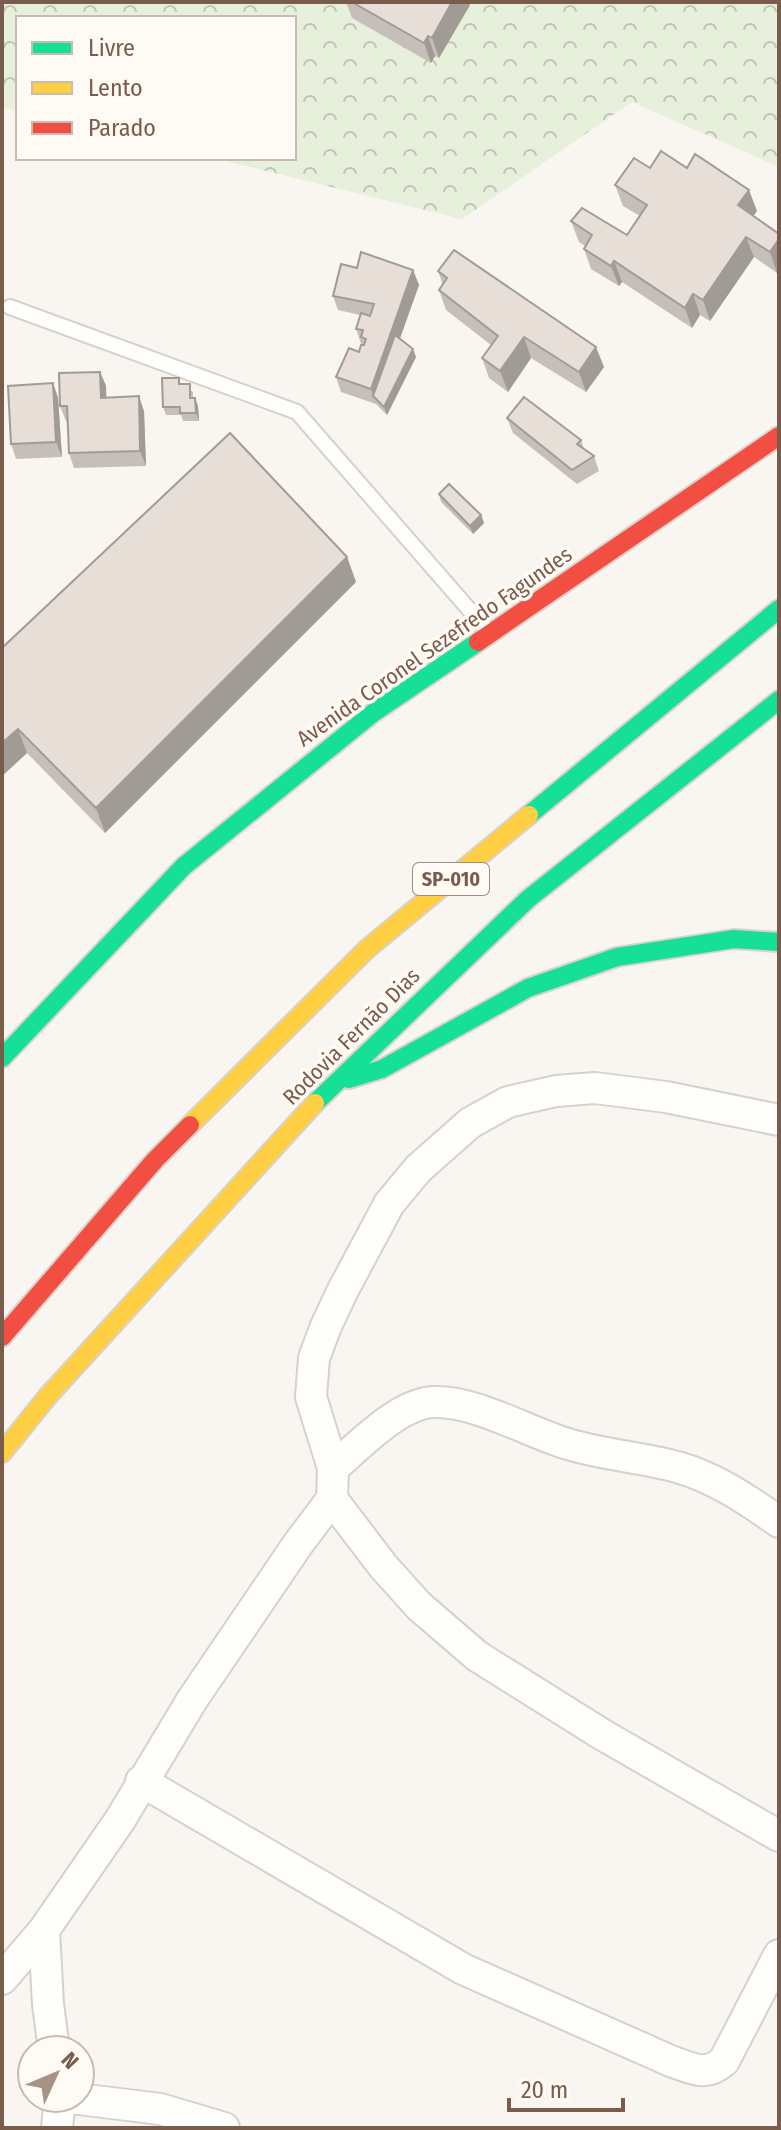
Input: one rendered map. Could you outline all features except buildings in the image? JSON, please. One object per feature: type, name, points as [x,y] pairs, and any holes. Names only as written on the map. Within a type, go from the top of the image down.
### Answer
[{"type":"main road","name":"Avenida Coronel Sezefredo Fagundes","points":[[2,1058],[184,866],[373,713],[779,436]]},
{"type":"main road","name":"SP-010","points":[[2,1337],[155,1160],[367,949],[773,607]]},
{"type":"main road","name":"Rodovia Fernão Dias","points":[[2,1453],[48,1396],[331,1085],[528,899],[779,700]]},
{"type":"main road","points":[[331,1085],[382,1069],[528,988],[617,957],[734,939],[779,942]]},
{"type":"street","points":[[2,1979],[44,1930],[120,1820],[141,1781],[249,1615],[332,1499],[333,1468],[311,1397],[314,1358],[326,1326],[389,1204],[418,1169],[470,1123],[508,1102],[556,1091],[595,1088],[666,1097],[779,1120]]},
{"type":"street","points":[[333,1468],[385,1424],[409,1409],[433,1401],[462,1406],[569,1445],[680,1467],[748,1500],[779,1522]]},
{"type":"street","points":[[332,1499],[383,1566],[419,1606],[477,1656],[603,1735],[779,1836]]},
{"type":"street","points":[[141,1781],[463,1969],[673,2062],[702,2071],[713,2070],[724,2061],[779,1955]]},
{"type":"street","points":[[44,1930],[52,2034]]},
{"type":"street","points":[[96,2101],[160,2109],[224,2128]]},
{"type":"lane","points":[[10,307],[297,412],[490,633]]},
{"type":"green space","points":[[2,2],[779,2],[779,167],[632,102],[462,219],[221,160],[296,160],[296,16],[16,16],[16,110],[2,107]]},
{"type":"traffic: fast","points":[[529,815],[779,609]]},
{"type":"traffic: fast","points":[[2,1058],[184,866],[373,713],[478,642]]},
{"type":"traffic: fast","points":[[315,1103],[528,899],[779,700]]},
{"type":"traffic: fast","points":[[349,1079],[382,1069],[528,988],[617,957],[734,939],[779,942]]},
{"type":"traffic: slow","points":[[190,1125],[367,949],[529,815]]},
{"type":"traffic: slow","points":[[2,1453],[48,1396],[315,1103]]},
{"type":"traffic: jam","points":[[478,642],[779,436]]},
{"type":"traffic: jam","points":[[2,1337],[155,1160],[190,1125]]}]
